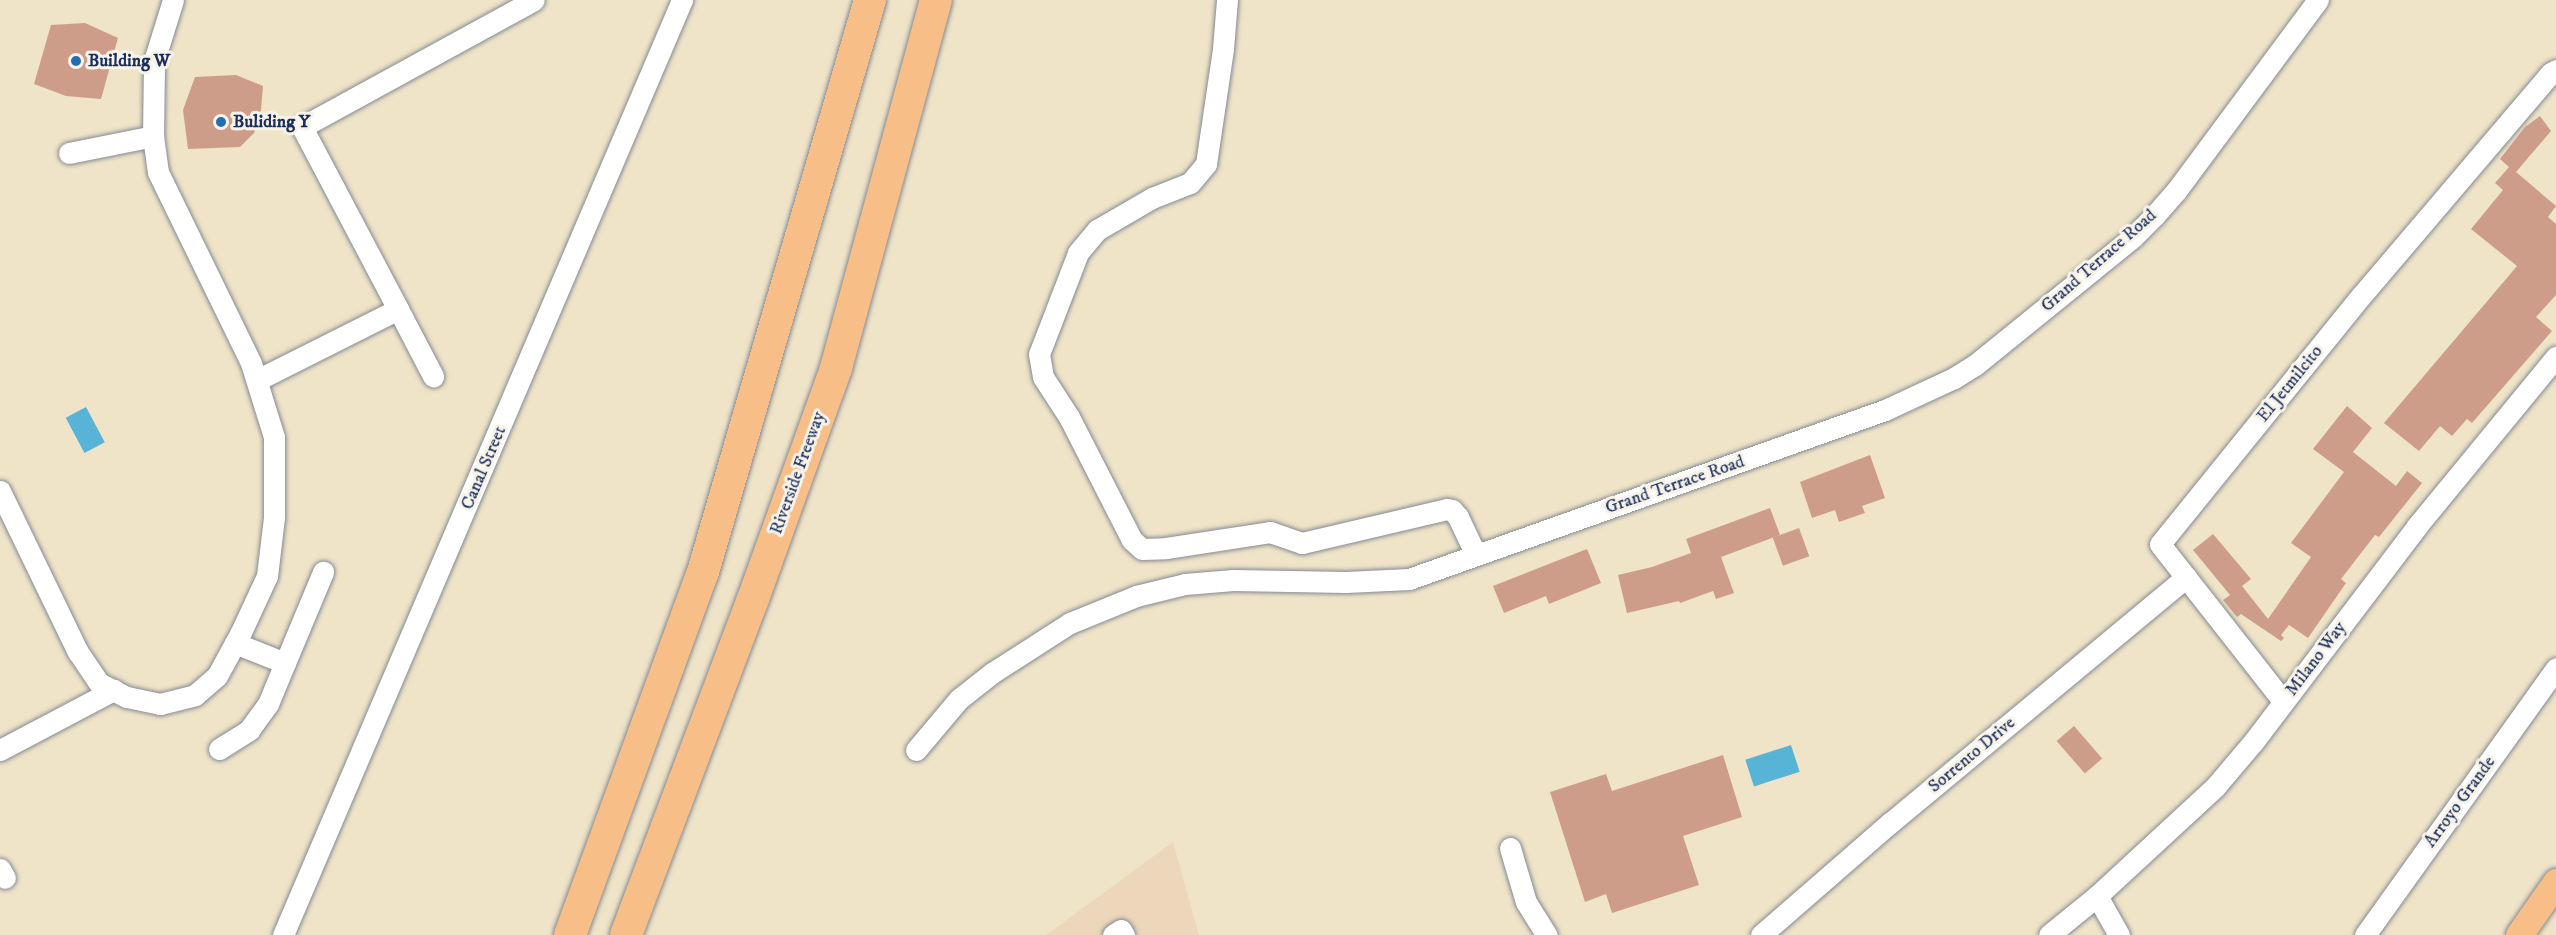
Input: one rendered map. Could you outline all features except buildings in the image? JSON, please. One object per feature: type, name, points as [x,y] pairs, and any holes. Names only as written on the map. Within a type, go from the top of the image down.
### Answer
[{"type":"highway","points":[[570,935],[703,572],[870,0]]},
{"type":"highway","name":"Riverside Freeway","points":[[626,935],[753,599],[836,368],[936,0]]},
{"type":"main road","points":[[2518,935],[2556,882]]},
{"type":"street","points":[[0,491],[78,652],[99,683],[127,697],[160,704],[195,694],[217,676],[267,576],[274,517],[274,438],[251,363],[158,172],[153,136],[154,61],[172,0]]},
{"type":"street","points":[[433,376],[302,127],[502,8],[534,0]]},
{"type":"street","name":"Canal Street","points":[[283,935],[682,0]]},
{"type":"street","points":[[1227,0],[1223,49],[1206,164],[1190,183],[1152,198],[1097,230],[1078,253],[1039,354],[1043,377],[1069,417],[1132,540],[1142,549],[1166,548],[1270,532],[1302,543],[1447,509],[1452,510],[1458,517],[1476,555]]},
{"type":"street","name":"Grand Terrace Road","points":[[916,750],[959,699],[992,674],[1070,623],[1136,596],[1185,584],[1233,580],[1346,582],[1409,579],[1885,410],[1931,389],[1975,364],[2133,237],[2176,191],[2319,0]]},
{"type":"street","name":"El Jetmilcito","points":[[2283,701],[2160,544],[2361,296],[2553,72]]},
{"type":"street","points":[[69,153],[153,136]]},
{"type":"street","points":[[256,380],[398,309]]},
{"type":"street","name":"Milano Way","points":[[2049,935],[2097,896],[2215,787],[2417,526],[2556,358]]},
{"type":"street","points":[[219,749],[249,730],[268,704],[323,573]]},
{"type":"street","name":"Sorrento Drive","points":[[1761,935],[1890,823],[2186,577]]},
{"type":"street","points":[[235,643],[285,663]]},
{"type":"street","name":"Arroyo Grande","points":[[2365,935],[2556,668]]},
{"type":"street","points":[[0,750],[114,690]]},
{"type":"street","points":[[1510,848],[1526,902],[1547,935]]},
{"type":"street","points":[[2097,896],[2119,935]]},
{"type":"street","points":[[1113,935],[1121,930],[1124,935]]},
{"type":"shaded area","points":[[1173,842],[1199,935],[1046,935]]},
{"type":"water","points":[[86,407],[105,442],[84,453],[66,418]]},
{"type":"water","points":[[1791,745],[1800,772],[1754,786],[1745,760]]},
{"type":"place","name":"Building W","points":[[76,61]]},
{"type":"place","name":"Buliding Y","points":[[221,122]]}]
